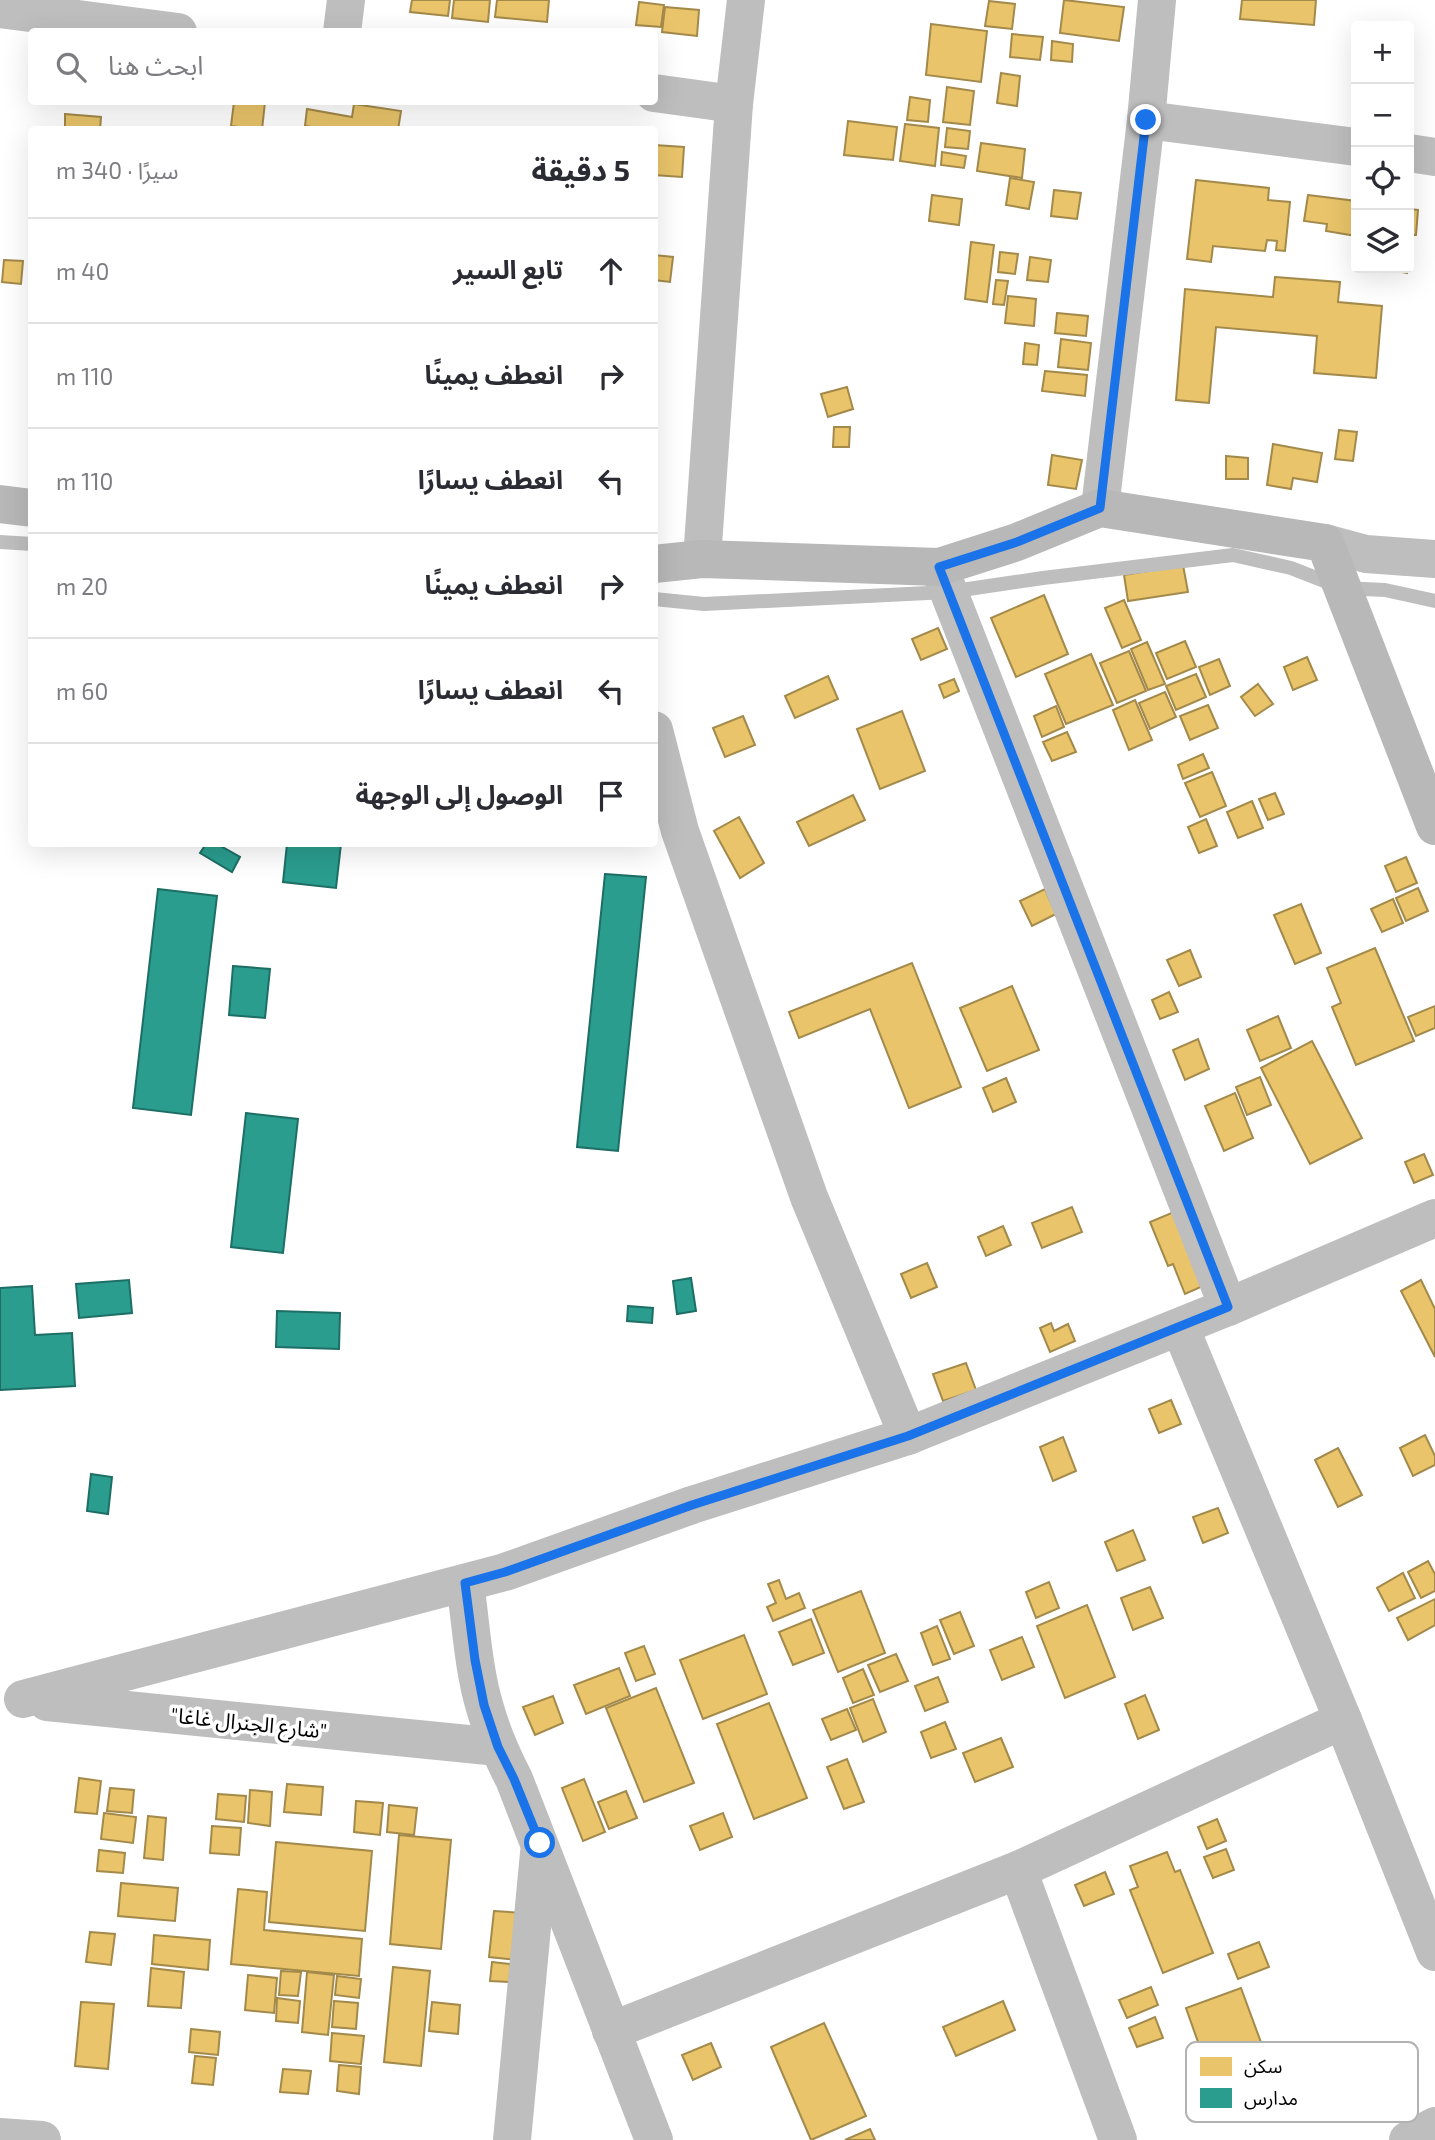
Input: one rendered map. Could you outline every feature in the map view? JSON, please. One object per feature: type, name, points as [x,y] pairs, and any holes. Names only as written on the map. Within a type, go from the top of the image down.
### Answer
[{"type":"main road","points":[[0,504],[28,508]]},
{"type":"main road","points":[[658,564],[702,559],[939,567],[1017,542],[1100,508],[1325,543],[1435,826]]},
{"type":"street","points":[[342,28],[346,0]]},
{"type":"street","points":[[702,559],[734,104],[746,0]]},
{"type":"street","points":[[1100,508],[1146,120],[1157,0]]},
{"type":"street","points":[[0,9],[147,28]]},
{"type":"street","points":[[658,94],[734,104]]},
{"type":"street","points":[[1146,120],[1351,146]]},
{"type":"street","points":[[1414,154],[1435,157]]},
{"type":"street","points":[[1325,543],[1366,554],[1435,559]]},
{"type":"street","points":[[939,567],[1228,1307]]},
{"type":"street","points":[[658,746],[680,831],[804,1184],[908,1436]]},
{"type":"street","points":[[12,1699],[505,1572],[692,1505],[908,1436],[1180,1327],[1435,1218]]},
{"type":"street","points":[[1180,1327],[1343,1720],[1435,1952]]},
{"type":"street","points":[[465,1583],[484,1705],[498,1747],[540,1843],[654,2140]]},
{"type":"street","name":"\"شارع الجنرال غاغا\"","points":[[12,1699],[498,1747]]},
{"type":"street","points":[[611,2031],[1018,1870],[1343,1720]]},
{"type":"street","points":[[512,2140],[540,1843]]},
{"type":"street","points":[[1018,1870],[1118,2140]]},
{"type":"street","points":[[1408,2140],[1435,2126]]},
{"type":"street","points":[[0,2137],[41,2140]]},
{"type":"building: سكن","points":[[412,0],[450,0],[448,16],[410,12]]},
{"type":"building: سكن","points":[[454,0],[490,0],[488,22],[452,18]]},
{"type":"building: سكن","points":[[497,0],[549,0],[547,22],[495,17]]},
{"type":"building: سكن","points":[[1064,0],[1124,7],[1119,41],[1060,33]]},
{"type":"building: سكن","points":[[1242,0],[1316,0],[1314,25],[1240,19]]},
{"type":"building: سكن","points":[[989,1],[1015,4],[1012,29],[985,26]]},
{"type":"building: سكن","points":[[639,2],[664,5],[661,27],[636,25]]},
{"type":"building: سكن","points":[[665,7],[699,10],[697,36],[662,32]]},
{"type":"building: سكن","points":[[931,24],[987,31],[981,82],[926,75]]},
{"type":"building: سكن","points":[[1012,34],[1043,37],[1040,60],[1010,57]]},
{"type":"building: سكن","points":[[1052,41],[1073,44],[1072,62],[1051,60]]},
{"type":"building: سكن","points":[[1001,73],[1020,76],[1017,106],[997,103]]},
{"type":"building: سكن","points":[[947,87],[974,91],[970,125],[943,122]]},
{"type":"building: سكن","points":[[910,97],[930,100],[928,122],[907,120]]},
{"type":"building: سكن","points":[[234,105],[265,105],[262,126],[231,126]]},
{"type":"building: سكن","points":[[354,105],[401,111],[399,126],[305,126],[307,109],[352,117]]},
{"type":"building: سكن","points":[[65,114],[101,117],[100,126],[65,126]]},
{"type":"building: سكن","points":[[848,121],[897,127],[893,160],[844,155]]},
{"type":"building: سكن","points":[[905,124],[939,128],[935,166],[900,161]]},
{"type":"building: سكن","points":[[947,128],[970,131],[968,149],[945,147]]},
{"type":"building: سكن","points":[[981,143],[1025,149],[1022,178],[977,171]]},
{"type":"building: سكن","points":[[658,145],[684,147],[682,177],[658,175]]},
{"type":"building: سكن","points":[[942,152],[966,156],[964,168],[941,165]]},
{"type":"building: سكن","points":[[1010,178],[1034,182],[1029,209],[1006,205]]},
{"type":"building: سكن","points":[[1196,180],[1269,188],[1268,200],[1290,202],[1285,251],[1276,250],[1277,241],[1267,240],[1265,251],[1213,246],[1211,262],[1187,259]]},
{"type":"building: سكن","points":[[1054,190],[1081,193],[1077,219],[1051,216]]},
{"type":"building: سكن","points":[[932,195],[962,199],[959,225],[929,221]]},
{"type":"building: سكن","points":[[1308,195],[1351,200],[1351,235],[1326,231],[1327,224],[1304,221]]},
{"type":"building: سكن","points":[[1414,210],[1418,210],[1414,235]]},
{"type":"building: سكن","points":[[971,242],[994,245],[987,302],[965,299]]},
{"type":"building: سكن","points":[[1000,252],[1018,254],[1015,274],[998,272]]},
{"type":"building: سكن","points":[[658,255],[673,257],[670,282],[658,280]]},
{"type":"building: سكن","points":[[1030,257],[1051,260],[1048,282],[1027,280]]},
{"type":"building: سكن","points":[[4,260],[23,261],[21,284],[2,282]]},
{"type":"building: سكن","points":[[1275,277],[1340,282],[1338,302],[1382,306],[1376,378],[1314,373],[1317,336],[1216,327],[1209,403],[1176,400],[1185,289],[1273,297]]},
{"type":"building: سكن","points":[[996,280],[1008,281],[1004,305],[993,304]]},
{"type":"building: سكن","points":[[1008,296],[1036,299],[1034,326],[1005,323]]},
{"type":"building: سكن","points":[[1057,313],[1088,316],[1086,336],[1055,333]]},
{"type":"building: سكن","points":[[1061,339],[1091,343],[1088,370],[1058,367]]},
{"type":"building: سكن","points":[[1025,343],[1039,345],[1037,365],[1023,364]]},
{"type":"building: سكن","points":[[1045,371],[1087,375],[1085,396],[1042,391]]},
{"type":"building: سكن","points":[[847,387],[853,409],[828,417],[821,394]]},
{"type":"building: سكن","points":[[834,427],[850,427],[849,447],[833,447]]},
{"type":"building: سكن","points":[[1339,430],[1357,432],[1353,461],[1335,459]]},
{"type":"building: سكن","points":[[1273,444],[1322,453],[1317,482],[1293,478],[1291,489],[1267,485]]},
{"type":"building: سكن","points":[[1052,455],[1082,460],[1076,489],[1048,485]]},
{"type":"building: سكن","points":[[1226,456],[1248,458],[1248,479],[1226,479]]},
{"type":"building: سكن","points":[[1183,565],[1188,592],[1128,601],[1124,575]]},
{"type":"building: سكن","points":[[1044,595],[1068,654],[1016,677],[991,618]]},
{"type":"building: سكن","points":[[1124,600],[1141,640],[1122,648],[1105,608]]},
{"type":"building: سكن","points":[[938,628],[947,649],[921,660],[912,639]]},
{"type":"building: سكن","points":[[1185,641],[1196,667],[1167,679],[1156,653]]},
{"type":"building: سكن","points":[[1147,642],[1165,684],[1148,690],[1131,649]]},
{"type":"building: سكن","points":[[1129,651],[1146,691],[1117,703],[1100,663]]},
{"type":"building: سكن","points":[[1091,654],[1113,705],[1066,724],[1045,674]]},
{"type":"building: سكن","points":[[1307,657],[1317,680],[1293,690],[1284,667]]},
{"type":"building: سكن","points":[[1219,659],[1230,686],[1210,695],[1199,667]]},
{"type":"building: سكن","points":[[1196,674],[1206,697],[1176,710],[1166,686]]},
{"type":"building: سكن","points":[[828,676],[838,699],[795,718],[785,696]]},
{"type":"building: سكن","points":[[954,679],[959,691],[944,698],[939,685]]},
{"type":"building: سكن","points":[[1258,684],[1273,704],[1255,716],[1241,697]]},
{"type":"building: سكن","points":[[1165,692],[1176,717],[1150,729],[1139,703]]},
{"type":"building: سكن","points":[[1135,700],[1152,740],[1129,750],[1113,710]]},
{"type":"building: سكن","points":[[1208,705],[1218,728],[1190,740],[1180,716]]},
{"type":"building: سكن","points":[[1056,706],[1064,727],[1042,737],[1034,716]]},
{"type":"building: سكن","points":[[902,711],[925,771],[880,789],[857,729]]},
{"type":"building: سكن","points":[[743,716],[755,745],[725,757],[713,728]]},
{"type":"building: سكن","points":[[1067,732],[1076,752],[1052,761],[1043,742]]},
{"type":"building: سكن","points":[[1203,754],[1209,768],[1183,779],[1178,765]]},
{"type":"building: سكن","points":[[1212,772],[1226,806],[1200,817],[1185,783]]},
{"type":"building: سكن","points":[[1275,793],[1284,814],[1268,820],[1259,799]]},
{"type":"building: سكن","points":[[853,795],[865,820],[809,846],[797,822]]},
{"type":"building: سكن","points":[[1252,801],[1263,828],[1238,838],[1227,812]]},
{"type":"building: سكن","points":[[739,817],[764,863],[740,878],[714,831]]},
{"type":"building: سكن","points":[[1206,819],[1217,846],[1199,853],[1188,827]]},
{"type":"building: سكن","points":[[1406,857],[1417,883],[1396,892],[1385,866]]},
{"type":"building: سكن","points":[[1418,888],[1428,911],[1406,921],[1396,898]]},
{"type":"building: سكن","points":[[1045,889],[1056,914],[1032,926],[1020,901]]},
{"type":"building: سكن","points":[[1393,899],[1403,923],[1382,932],[1371,909]]},
{"type":"building: سكن","points":[[1301,904],[1321,953],[1295,964],[1274,915]]},
{"type":"building: سكن","points":[[1375,948],[1414,1041],[1356,1065],[1332,1007],[1341,1003],[1327,968]]},
{"type":"building: سكن","points":[[1190,950],[1201,977],[1179,986],[1167,960]]},
{"type":"building: سكن","points":[[912,963],[961,1087],[909,1108],[870,1009],[799,1038],[789,1012]]},
{"type":"building: سكن","points":[[1012,986],[1039,1050],[987,1071],[960,1008]]},
{"type":"building: سكن","points":[[1169,992],[1178,1012],[1160,1019],[1152,1000]]},
{"type":"building: سكن","points":[[1435,1006],[1435,1028],[1416,1036],[1408,1017]]},
{"type":"building: سكن","points":[[1278,1016],[1291,1048],[1260,1061],[1247,1030]]},
{"type":"building: سكن","points":[[1198,1039],[1209,1069],[1185,1080],[1173,1050]]},
{"type":"building: سكن","points":[[1312,1041],[1362,1138],[1310,1164],[1261,1068]]},
{"type":"building: سكن","points":[[1260,1077],[1271,1105],[1247,1115],[1236,1087]]},
{"type":"building: سكن","points":[[1006,1078],[1016,1102],[993,1112],[983,1088]]},
{"type":"building: سكن","points":[[1235,1093],[1253,1138],[1224,1151],[1205,1106]]},
{"type":"building: سكن","points":[[1424,1154],[1433,1175],[1414,1183],[1405,1162]]},
{"type":"building: سكن","points":[[1072,1207],[1082,1232],[1042,1248],[1032,1223]]},
{"type":"building: سكن","points":[[1181,1209],[1212,1282],[1185,1294],[1173,1264],[1168,1266],[1150,1222]]},
{"type":"building: سكن","points":[[1003,1226],[1011,1245],[986,1256],[978,1237]]},
{"type":"building: سكن","points":[[927,1263],[937,1287],[911,1298],[901,1274]]},
{"type":"building: سكن","points":[[1421,1280],[1435,1309],[1435,1357],[1401,1291]]},
{"type":"building: سكن","points":[[1051,1323],[1054,1331],[1068,1324],[1075,1341],[1050,1352],[1040,1328]]},
{"type":"building: سكن","points":[[966,1363],[976,1390],[943,1401],[933,1374]]},
{"type":"building: سكن","points":[[1171,1400],[1181,1424],[1159,1433],[1149,1409]]},
{"type":"building: سكن","points":[[1425,1435],[1435,1456],[1435,1465],[1413,1476],[1400,1448]]},
{"type":"building: سكن","points":[[1063,1437],[1076,1471],[1053,1481],[1040,1447]]},
{"type":"building: سكن","points":[[1338,1448],[1362,1495],[1338,1507],[1315,1460]]},
{"type":"building: سكن","points":[[1218,1508],[1228,1533],[1203,1543],[1193,1517]]},
{"type":"building: سكن","points":[[1133,1530],[1145,1560],[1117,1571],[1105,1542]]},
{"type":"building: سكن","points":[[1428,1561],[1435,1574],[1435,1591],[1421,1598],[1408,1572]]},
{"type":"building: سكن","points":[[1403,1573],[1415,1598],[1389,1611],[1377,1588]]},
{"type":"building: سكن","points":[[779,1580],[786,1599],[799,1593],[805,1608],[773,1621],[767,1607],[776,1603],[768,1584]]},
{"type":"building: سكن","points":[[1049,1582],[1059,1608],[1036,1618],[1026,1592]]},
{"type":"building: سكن","points":[[1150,1587],[1163,1618],[1133,1630],[1121,1598]]},
{"type":"building: سكن","points":[[861,1591],[885,1653],[838,1672],[813,1610]]},
{"type":"building: سكن","points":[[1435,1599],[1435,1625],[1408,1640],[1397,1618]]},
{"type":"building: سكن","points":[[1087,1605],[1115,1677],[1065,1698],[1037,1626]]},
{"type":"building: سكن","points":[[960,1612],[974,1646],[954,1654],[940,1620]]},
{"type":"building: سكن","points":[[811,1619],[824,1653],[793,1665],[779,1632]]},
{"type":"building: سكن","points":[[937,1626],[950,1659],[933,1665],[921,1633]]},
{"type":"building: سكن","points":[[744,1635],[767,1694],[703,1719],[680,1660]]},
{"type":"building: سكن","points":[[1022,1637],[1034,1667],[1002,1680],[990,1650]]},
{"type":"building: سكن","points":[[644,1646],[655,1674],[636,1681],[625,1653]]},
{"type":"building: سكن","points":[[896,1654],[908,1681],[880,1692],[868,1665]]},
{"type":"building: سكن","points":[[619,1668],[630,1696],[586,1714],[574,1685]]},
{"type":"building: سكن","points":[[863,1669],[874,1695],[853,1703],[843,1678]]},
{"type":"building: سكن","points":[[938,1677],[948,1702],[925,1711],[915,1686]]},
{"type":"building: سكن","points":[[656,1688],[694,1783],[644,1802],[606,1708]]},
{"type":"building: سكن","points":[[1145,1695],[1159,1730],[1138,1739],[1125,1704]]},
{"type":"building: سكن","points":[[553,1696],[563,1723],[535,1735],[523,1707]]},
{"type":"building: سكن","points":[[873,1699],[886,1732],[863,1742],[850,1708]]},
{"type":"building: سكن","points":[[769,1703],[807,1798],[754,1819],[717,1724]]},
{"type":"building: سكن","points":[[847,1709],[856,1730],[831,1740],[822,1719]]},
{"type":"building: سكن","points":[[945,1722],[956,1749],[931,1758],[921,1732]]},
{"type":"building: سكن","points":[[1001,1738],[1013,1767],[975,1782],[963,1753]]},
{"type":"building: سكن","points":[[847,1759],[864,1802],[844,1809],[827,1767]]},
{"type":"building: سكن","points":[[79,1778],[101,1781],[97,1814],[75,1812]]},
{"type":"building: سكن","points":[[584,1779],[605,1832],[583,1841],[562,1788]]},
{"type":"building: سكن","points":[[287,1784],[323,1787],[321,1815],[284,1812]]},
{"type":"building: سكن","points":[[110,1788],[134,1790],[132,1813],[107,1811]]},
{"type":"building: سكن","points":[[250,1790],[272,1792],[270,1826],[248,1823]]},
{"type":"building: سكن","points":[[626,1791],[637,1818],[609,1829],[598,1802]]},
{"type":"building: سكن","points":[[218,1794],[246,1796],[244,1822],[216,1819]]},
{"type":"building: سكن","points":[[356,1801],[383,1803],[380,1835],[354,1832]]},
{"type":"building: سكن","points":[[389,1805],[417,1808],[414,1835],[387,1832]]},
{"type":"building: سكن","points":[[104,1813],[136,1817],[133,1843],[101,1839]]},
{"type":"building: سكن","points":[[723,1813],[732,1837],[700,1850],[690,1826]]},
{"type":"building: سكن","points":[[148,1816],[166,1818],[163,1860],[144,1858]]},
{"type":"building: سكن","points":[[1217,1819],[1226,1841],[1207,1849],[1198,1827]]},
{"type":"building: سكن","points":[[212,1826],[241,1828],[239,1855],[210,1853]]},
{"type":"building: سكن","points":[[399,1835],[451,1840],[441,1949],[390,1944]]},
{"type":"building: سكن","points":[[276,1842],[372,1851],[365,1931],[269,1922]]},
{"type":"building: سكن","points":[[1226,1849],[1234,1870],[1213,1878],[1204,1857]]},
{"type":"building: سكن","points":[[99,1850],[125,1853],[123,1873],[97,1871]]},
{"type":"building: سكن","points":[[1167,1852],[1175,1872],[1180,1870],[1213,1953],[1163,1973],[1130,1890],[1138,1887],[1130,1866]]},
{"type":"building: سكن","points":[[1105,1872],[1114,1894],[1084,1906],[1075,1885]]},
{"type":"building: سكن","points":[[121,1883],[178,1888],[175,1921],[118,1916]]},
{"type":"building: سكن","points":[[238,1889],[267,1892],[264,1930],[362,1939],[359,1976],[231,1964]]},
{"type":"building: سكن","points":[[494,1911],[523,1913],[518,1960],[489,1957]]},
{"type":"building: سكن","points":[[90,1932],[115,1934],[111,1965],[86,1962]]},
{"type":"building: سكن","points":[[154,1935],[210,1940],[208,1970],[152,1964]]},
{"type":"building: سكن","points":[[1259,1942],[1269,1967],[1238,1979],[1228,1954]]},
{"type":"building: سكن","points":[[492,1962],[511,1964],[509,1982],[490,1981]]},
{"type":"building: سكن","points":[[393,1967],[430,1971],[421,2066],[384,2062]]},
{"type":"building: سكن","points":[[151,1968],[184,1972],[181,2008],[148,2006]]},
{"type":"building: سكن","points":[[281,1971],[301,1972],[298,1996],[279,1995]]},
{"type":"building: سكن","points":[[307,1972],[334,1975],[328,2035],[302,2032]]},
{"type":"building: سكن","points":[[248,1975],[277,1978],[274,2013],[245,2010]]},
{"type":"building: سكن","points":[[337,1976],[361,1979],[359,1998],[335,1995]]},
{"type":"building: سكن","points":[[1151,1987],[1158,2005],[1127,2018],[1119,2000]]},
{"type":"building: سكن","points":[[1241,1988],[1261,2042],[1198,2042],[1186,2008]]},
{"type":"building: سكن","points":[[277,1998],[300,2001],[298,2023],[276,2021]]},
{"type":"building: سكن","points":[[334,2001],[358,2003],[356,2029],[332,2027]]},
{"type":"building: سكن","points":[[1003,2001],[1015,2030],[956,2056],[943,2027]]},
{"type":"building: سكن","points":[[81,2002],[114,2004],[108,2069],[75,2066]]},
{"type":"building: سكن","points":[[432,2002],[460,2005],[458,2034],[429,2031]]},
{"type":"building: سكن","points":[[1155,2017],[1163,2038],[1137,2047],[1129,2028]]},
{"type":"building: سكن","points":[[824,2023],[866,2116],[811,2140],[771,2047]]},
{"type":"building: سكن","points":[[191,2029],[220,2032],[218,2055],[189,2052]]},
{"type":"building: سكن","points":[[332,2033],[364,2036],[361,2064],[330,2061]]},
{"type":"building: سكن","points":[[711,2043],[721,2067],[693,2080],[682,2055]]},
{"type":"building: سكن","points":[[195,2056],[216,2058],[213,2085],[192,2083]]},
{"type":"building: سكن","points":[[339,2065],[361,2067],[359,2094],[337,2091]]},
{"type":"building: سكن","points":[[283,2069],[311,2071],[308,2094],[280,2092]]},
{"type":"building: سكن","points":[[870,2129],[875,2140],[845,2140]]},
{"type":"building: مدارس","points":[[204,847],[222,847],[240,857],[232,872],[200,853]]},
{"type":"building: مدارس","points":[[287,847],[341,847],[336,888],[283,882]]},
{"type":"building: مدارس","points":[[605,874],[646,877],[618,1151],[577,1147]]},
{"type":"building: مدارس","points":[[158,889],[217,896],[191,1115],[133,1108]]},
{"type":"building: مدارس","points":[[233,966],[270,969],[265,1018],[229,1015]]},
{"type":"building: مدارس","points":[[246,1113],[298,1119],[283,1253],[231,1247]]},
{"type":"building: مدارس","points":[[691,1278],[696,1311],[677,1314],[673,1281]]},
{"type":"building: مدارس","points":[[129,1280],[132,1313],[79,1318],[76,1284]]},
{"type":"building: مدارس","points":[[32,1286],[35,1335],[72,1333],[75,1386],[0,1390],[0,1288]]},
{"type":"building: مدارس","points":[[628,1306],[653,1308],[652,1323],[627,1321]]},
{"type":"building: مدارس","points":[[277,1311],[340,1313],[339,1349],[276,1347]]},
{"type":"building: مدارس","points":[[91,1474],[112,1477],[108,1514],[87,1511]]},
{"type":"waterway","points":[[0,542],[28,544]]},
{"type":"waterway","points":[[658,599],[704,604],[948,592],[1233,555],[1291,568],[1342,588],[1385,590],[1435,601]]},
{"type":"route","points":[[540,1843],[498,1747],[484,1705],[465,1583],[505,1572],[692,1505],[908,1436],[1228,1307],[939,567],[1017,542],[1100,508],[1146,120]]}]
